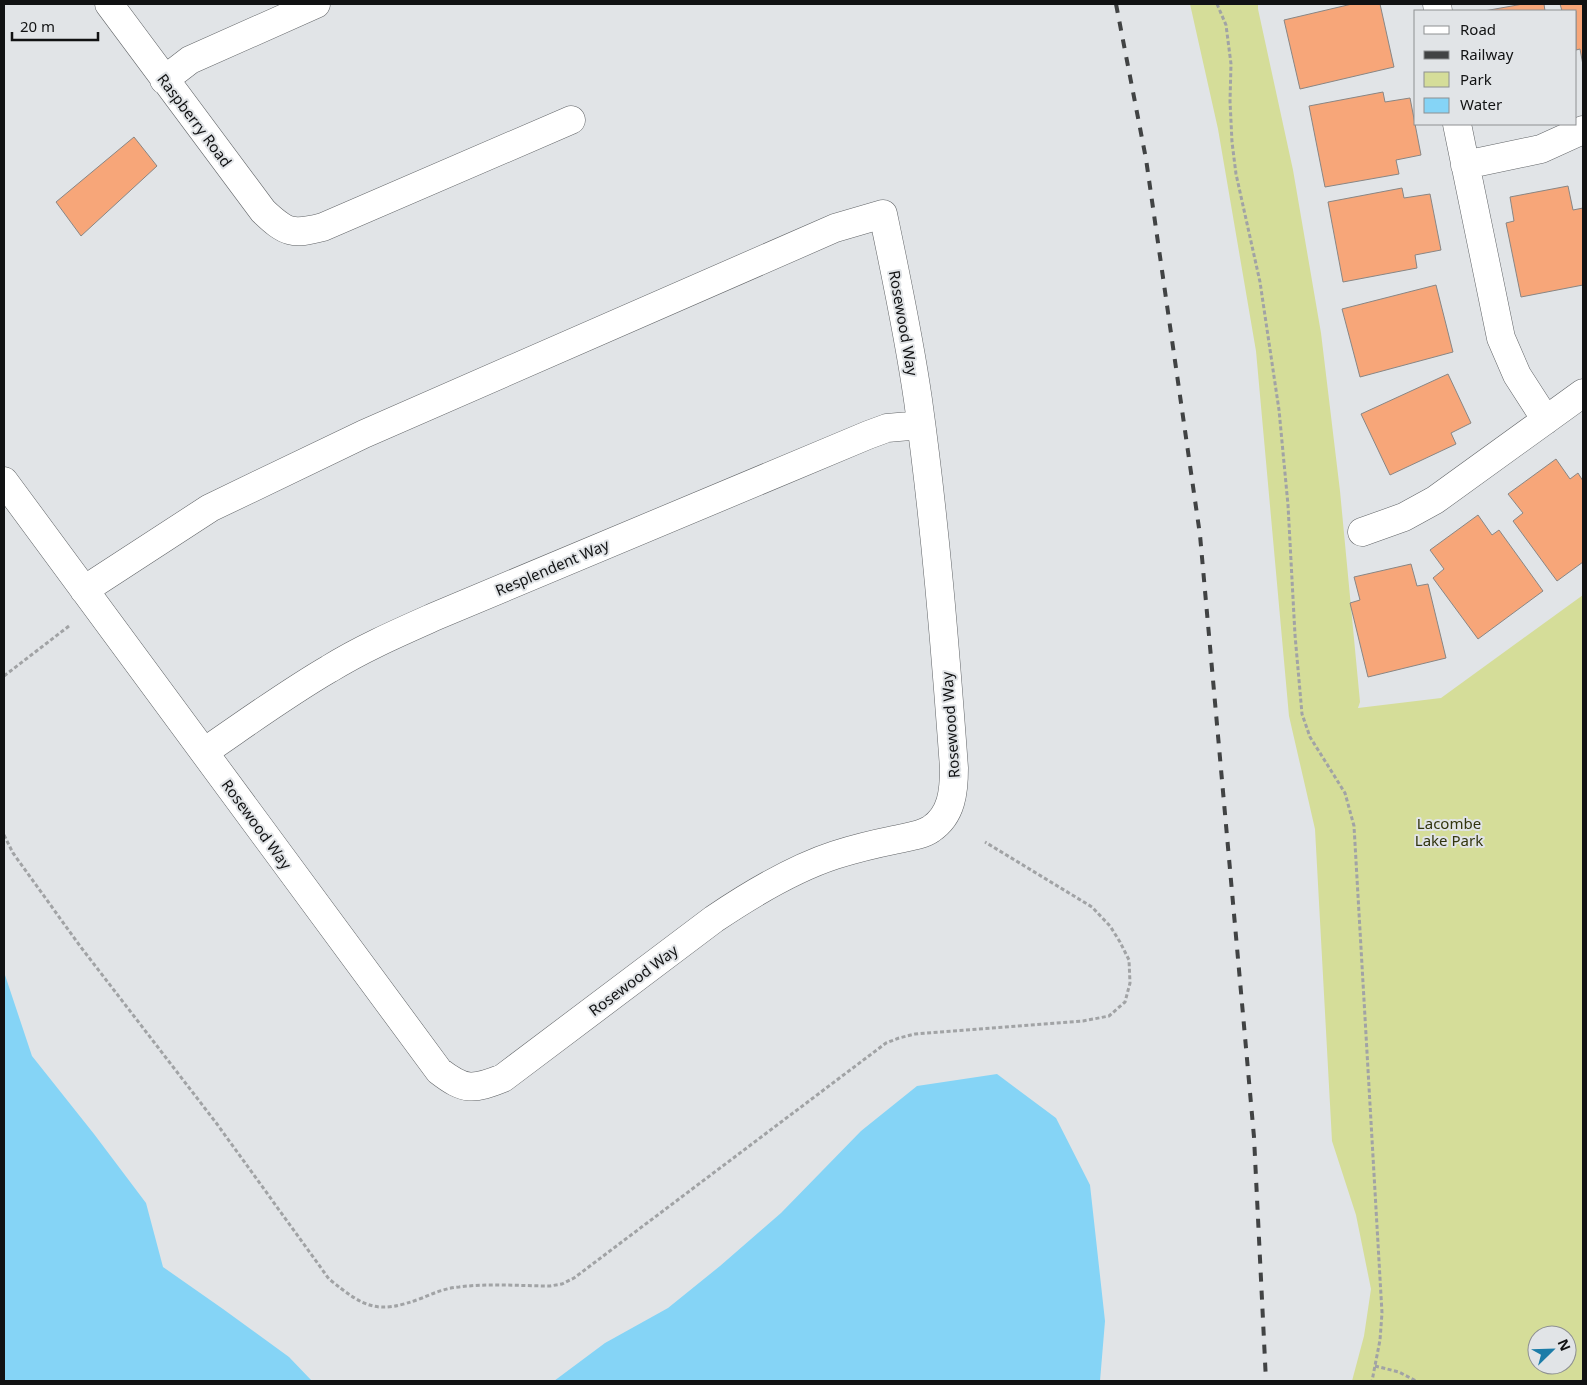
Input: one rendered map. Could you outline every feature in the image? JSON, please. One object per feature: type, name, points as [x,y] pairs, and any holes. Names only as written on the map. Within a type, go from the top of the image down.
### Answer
[{"type":"street","name":"Raspberry Road","points":[[109,4],[262,211],[286,231],[303,232],[323,227],[571,120]]},
{"type":"street","points":[[164,80],[190,60],[316,4]]},
{"type":"street","points":[[1457,125],[1501,338],[1517,375],[1546,420]]},
{"type":"street","points":[[1466,165],[1541,149],[1583,130]]},
{"type":"street","name":"Rosewood Way","points":[[4,481],[84,590],[439,1071],[454,1083],[470,1088],[503,1078],[714,919],[754,893],[783,877],[817,862],[930,830],[942,819],[951,802],[954,788],[954,768],[941,596],[921,425],[901,297],[883,214],[835,228],[364,434],[210,508],[84,590]]},
{"type":"street","points":[[1362,532],[1404,517],[1419,509],[1583,393]]},
{"type":"street","name":"Resplendent Way","points":[[204,752],[311,680],[395,634],[868,435],[887,428],[921,425]]},
{"type":"path","points":[[1217,4],[1226,25],[1231,64],[1230,100],[1236,174],[1260,282],[1279,410],[1288,505],[1295,635],[1302,714],[1310,738],[1345,793],[1355,833],[1382,1313],[1380,1340],[1372,1381]]},
{"type":"path","points":[[4,676],[69,626]]},
{"type":"path","points":[[4,835],[13,853],[74,938],[217,1124],[329,1279],[354,1298],[377,1308],[402,1305],[442,1290],[459,1287],[550,1286],[562,1284],[574,1278],[886,1043],[915,1034],[1083,1022],[1110,1016],[1125,1002],[1130,983],[1129,960],[1110,926],[1092,907],[985,842]]},
{"type":"path","points":[[1374,1366],[1399,1372],[1416,1381]]},
{"type":"green space","name":"Lacombe Lake Park","points":[[1190,4],[1258,4],[1293,170],[1321,333],[1340,491],[1360,702],[1358,708],[1441,698],[1583,595],[1583,1381],[1352,1381],[1364,1336],[1371,1289],[1356,1215],[1332,1141],[1315,829],[1289,716],[1256,351],[1218,129]]},
{"type":"water","points":[[4,972],[32,1056],[146,1203],[163,1267],[289,1357],[312,1381],[4,1381]]},
{"type":"water","points":[[997,1074],[1056,1118],[1090,1185],[1105,1321],[1100,1381],[554,1381],[605,1343],[668,1308],[720,1266],[781,1213],[861,1131],[917,1086]]},
{"type":"building","points":[[1352,4],[1380,4],[1394,67],[1300,89],[1284,20]]},
{"type":"building","points":[[1523,4],[1544,4],[1545,10],[1490,10]]},
{"type":"building","points":[[1560,4],[1583,4],[1583,65],[1580,49],[1577,50],[1577,10],[1562,10]]},
{"type":"building","points":[[1383,92],[1385,102],[1410,98],[1421,155],[1396,160],[1399,174],[1325,187],[1309,106]]},
{"type":"building","points":[[134,137],[157,166],[81,236],[56,202]]},
{"type":"building","points":[[1568,186],[1573,210],[1583,208],[1583,285],[1521,297],[1506,223],[1514,221],[1510,197]]},
{"type":"building","points":[[1402,188],[1404,198],[1430,194],[1441,250],[1415,255],[1417,268],[1343,282],[1328,202]]},
{"type":"building","points":[[1436,285],[1453,352],[1360,377],[1342,309]]},
{"type":"building","points":[[1448,374],[1471,423],[1451,433],[1456,444],[1390,475],[1361,414]]},
{"type":"building","points":[[1556,459],[1570,479],[1578,473],[1583,481],[1583,562],[1557,581],[1513,521],[1523,513],[1508,494]]},
{"type":"building","points":[[1478,515],[1492,535],[1499,530],[1543,591],[1478,639],[1433,578],[1444,569],[1430,550]]},
{"type":"building","points":[[1411,564],[1417,586],[1428,584],[1446,658],[1368,677],[1350,603],[1360,600],[1354,577]]},
{"type":"railway","points":[[1116,4],[1146,159],[1200,535],[1254,1137],[1266,1381]]}]
